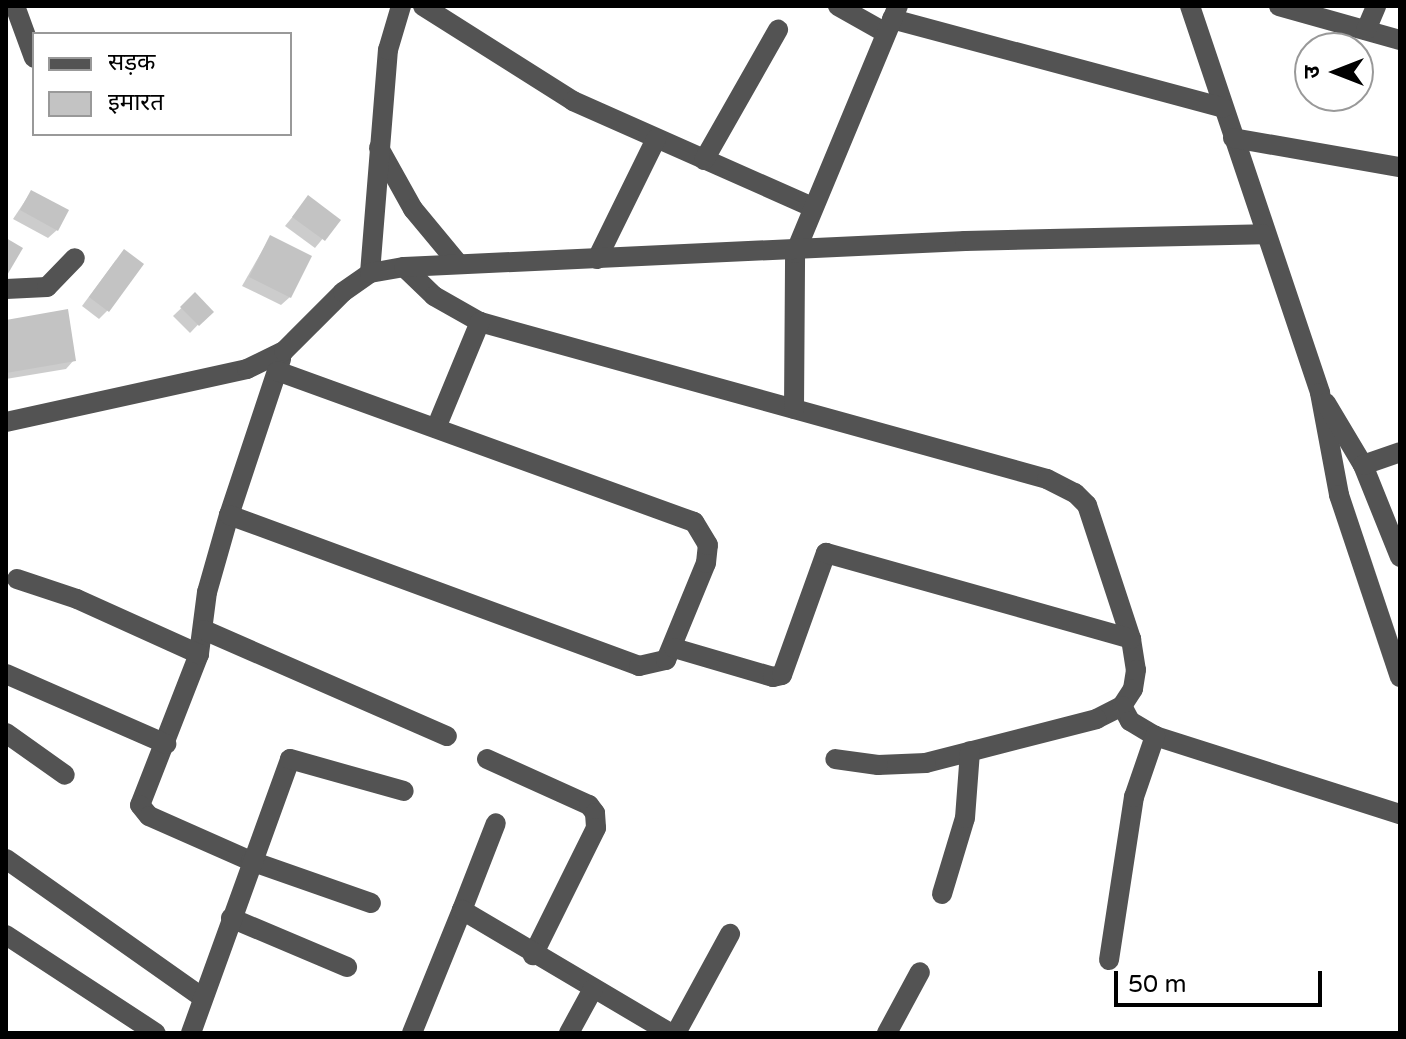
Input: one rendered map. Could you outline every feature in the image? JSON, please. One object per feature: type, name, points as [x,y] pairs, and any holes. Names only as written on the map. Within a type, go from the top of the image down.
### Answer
[{"type":"street","points":[[15,6],[32,53]]},
{"type":"street","points":[[370,273],[388,50],[401,6]]},
{"type":"street","points":[[423,6],[536,82],[656,139],[812,207]]},
{"type":"street","points":[[838,6],[1223,108]]},
{"type":"street","points":[[1190,6],[1263,234],[1320,393],[1339,495],[1392,625],[1400,677]]},
{"type":"street","points":[[1279,6],[1400,40]]},
{"type":"street","points":[[1366,30],[1376,6]]},
{"type":"street","points":[[794,409],[795,253],[892,19]]},
{"type":"street","points":[[704,160],[778,30]]},
{"type":"street","points":[[1233,138],[1400,167]]},
{"type":"street","points":[[597,259],[656,139]]},
{"type":"street","points":[[379,148],[413,209],[457,262]]},
{"type":"street","points":[[371,903],[251,861],[149,816],[140,805],[199,654],[207,592],[280,361],[343,292],[370,273],[457,262],[795,253],[965,241],[1263,234]]},
{"type":"street","points":[[6,289],[47,287],[75,258]]},
{"type":"street","points":[[404,267],[434,296],[480,322],[1047,479],[1075,493],[1099,528],[1131,639],[1136,670],[1133,689],[1122,706],[1097,719],[970,751],[899,765],[835,759]]},
{"type":"street","points":[[436,428],[480,322]]},
{"type":"street","points":[[6,422],[280,361],[436,428],[694,522],[708,545],[706,563],[674,648],[657,666],[639,666],[229,515]]},
{"type":"street","points":[[1320,393],[1363,465],[1400,557]]},
{"type":"street","points":[[1363,465],[1400,452]]},
{"type":"street","points":[[674,648],[773,677],[782,675],[826,553],[1131,639]]},
{"type":"street","points":[[17,579],[77,599],[199,654]]},
{"type":"street","points":[[204,630],[447,736]]},
{"type":"street","points":[[6,674],[166,744]]},
{"type":"street","points":[[1122,706],[1130,721],[1155,736],[1400,814]]},
{"type":"street","points":[[6,733],[65,775]]},
{"type":"street","points":[[1109,960],[1134,797],[1155,736]]},
{"type":"street","points":[[942,894],[965,818],[970,751]]},
{"type":"street","points":[[191,1033],[290,759],[404,791]]},
{"type":"street","points":[[487,759],[589,805],[595,813],[596,828],[533,955]]},
{"type":"street","points":[[412,1033],[496,823]]},
{"type":"street","points":[[6,859],[203,998]]},
{"type":"street","points":[[462,910],[533,955],[673,1033],[730,934]]},
{"type":"street","points":[[231,918],[347,967]]},
{"type":"street","points":[[6,935],[156,1033]]},
{"type":"street","points":[[887,1033],[920,972]]},
{"type":"street","points":[[569,1033],[593,989]]},
{"type":"building","points":[[31,190],[69,210],[58,231],[20,210]]},
{"type":"building","points":[[308,195],[341,220],[325,241],[292,217]]},
{"type":"building","points":[[270,235],[312,256],[291,298],[249,277]]},
{"type":"building","points":[[6,238],[23,248],[6,277]]},
{"type":"building","points":[[124,249],[144,264],[109,312],[89,297]]},
{"type":"building","points":[[195,292],[214,312],[199,326],[180,307]]},
{"type":"building","points":[[68,309],[76,361],[6,373],[6,320]]}]
